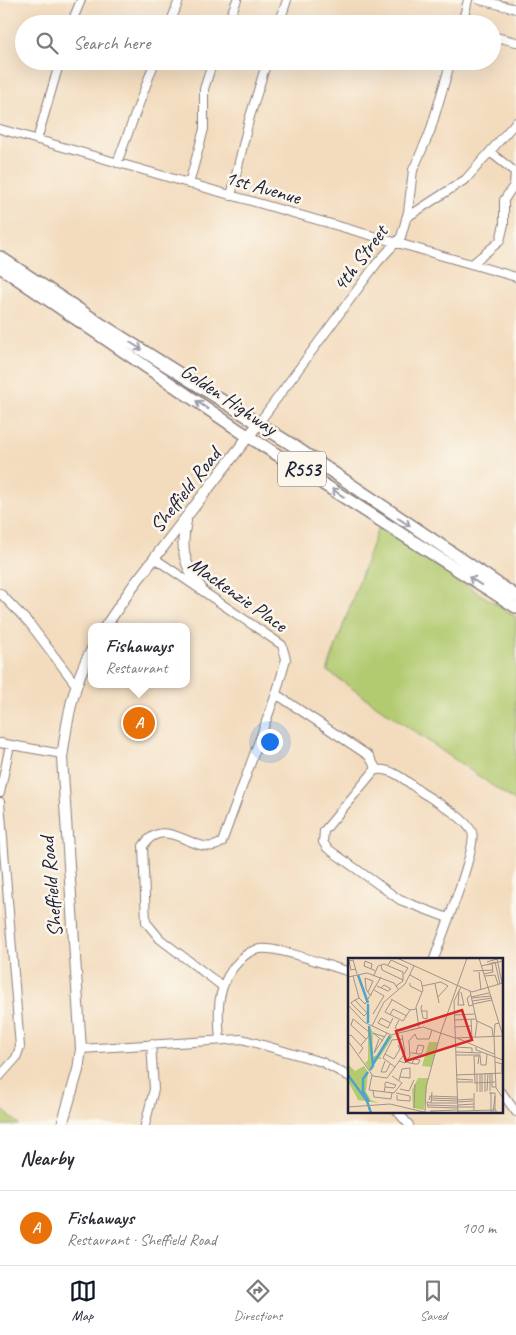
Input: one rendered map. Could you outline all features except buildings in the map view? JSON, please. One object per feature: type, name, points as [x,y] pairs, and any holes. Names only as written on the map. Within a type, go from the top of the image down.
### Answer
[{"type":"main road","name":"Golden Highway","points":[[0,256],[258,424],[516,596]]},
{"type":"main road","name":"Golden Highway","points":[[0,267],[250,437],[516,607]]},
{"type":"street","points":[[75,15],[81,0]]},
{"type":"street","points":[[173,15],[179,0]]},
{"type":"street","points":[[230,15],[236,0]]},
{"type":"street","points":[[282,15],[287,0]]},
{"type":"street","points":[[464,15],[468,0]]},
{"type":"street","points":[[480,0],[516,9]]},
{"type":"street","points":[[501,38],[516,42]]},
{"type":"street","points":[[37,140],[57,70]]},
{"type":"street","points":[[117,163],[152,70]]},
{"type":"street","points":[[188,184],[204,129],[204,89],[210,70]]},
{"type":"street","points":[[231,196],[249,120],[264,70]]},
{"type":"street","name":"4th Street","points":[[258,424],[378,263],[401,237],[406,218],[413,170],[430,132],[448,70]]},
{"type":"street","points":[[406,218],[466,179],[516,122]]},
{"type":"street","name":"1st Avenue","points":[[0,129],[516,277]]},
{"type":"street","points":[[472,264],[500,241],[504,224],[505,196],[515,181],[516,174],[514,168],[490,152]]},
{"type":"street","name":"Sheffield Road","points":[[108,623],[154,558],[250,437],[258,424]]},
{"type":"street","points":[[187,518],[182,551],[188,569],[201,588]]},
{"type":"street","name":"Mackenzie Place","points":[[154,558],[201,588],[282,645],[286,659],[276,694],[222,842],[218,845],[208,846],[167,833],[160,833],[147,838],[142,846],[146,922],[160,939],[222,986]]},
{"type":"street","points":[[0,593],[30,624],[76,685]]},
{"type":"street","name":"Sheffield Road","points":[[62,1125],[78,1070],[81,1049],[64,810],[62,754],[76,685],[88,658]]},
{"type":"street","points":[[276,694],[370,756],[377,770]]},
{"type":"street","points":[[0,743],[62,754]]},
{"type":"street","points":[[0,792],[10,745]]},
{"type":"street","points":[[377,770],[389,772],[406,781],[464,821],[472,832],[473,843],[434,958]]},
{"type":"street","points":[[377,770],[335,817],[324,832],[323,842],[327,848],[400,900],[448,918]]},
{"type":"street","points":[[0,802],[20,1047],[16,1058],[0,1076]]},
{"type":"street","points":[[220,1039],[218,1002],[222,986],[240,961],[252,950],[260,949],[286,954],[348,971]]},
{"type":"street","points":[[81,1049],[242,1039],[322,1062],[348,1076]]},
{"type":"street","points":[[145,1125],[154,1089],[151,1044]]},
{"type":"street","points":[[504,1096],[516,1112]]},
{"type":"street","points":[[398,1112],[408,1125]]},
{"type":"green space","points":[[378,528],[516,617],[516,802],[327,671]]},
{"type":"green space","points":[[0,1108],[18,1123],[19,1125],[0,1125]]},
{"type":"place","name":"Fishaways","points":[[139,723]]}]
